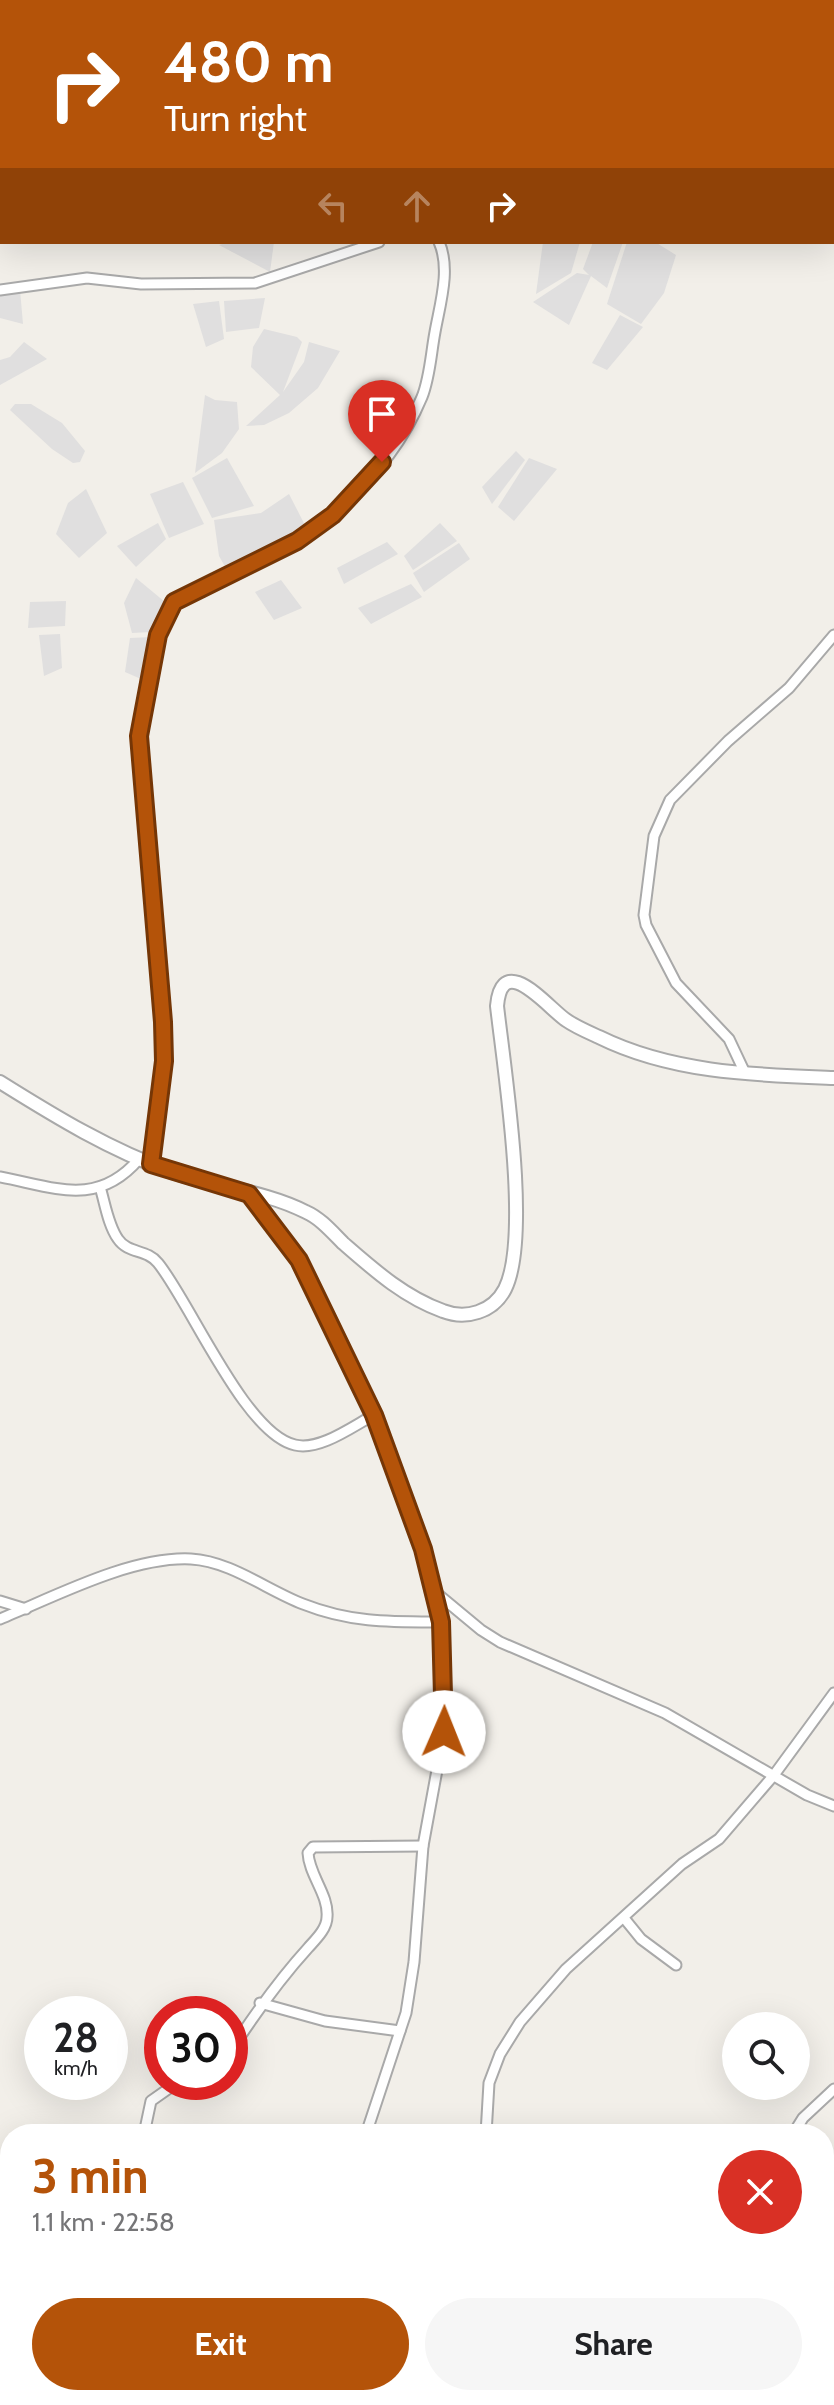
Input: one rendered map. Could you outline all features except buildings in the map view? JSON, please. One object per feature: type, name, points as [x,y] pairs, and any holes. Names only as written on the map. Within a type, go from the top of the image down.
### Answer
[{"type":"street","points":[[0,290],[87,278],[141,284],[255,283],[373,244]]},
{"type":"street","points":[[0,1177],[61,1190],[100,1187],[121,1178],[145,1161],[164,1061],[139,736],[162,621],[174,602],[297,541],[333,515],[382,462],[422,397],[444,278],[440,244]]},
{"type":"street","points":[[745,1073],[729,1039],[676,983],[646,925],[645,904],[654,836],[670,800],[728,741],[789,688],[834,635]]},
{"type":"street","points":[[0,1082],[111,1148],[305,1211],[392,1285],[441,1311],[465,1315],[483,1311],[497,1301],[506,1287],[515,1248],[512,1145],[497,1006],[498,993],[507,984],[517,982],[529,987],[565,1020],[640,1054],[745,1073],[834,1078]]},
{"type":"street","points":[[100,1187],[116,1237],[126,1249],[157,1260],[220,1366],[268,1431],[295,1445],[316,1444],[374,1415]]},
{"type":"street","points":[[249,1194],[299,1260],[374,1415],[423,1549],[441,1622],[444,1732],[423,1846],[414,1962],[400,2031],[369,2124]]},
{"type":"street","points":[[0,1619],[143,1565],[191,1559],[227,1568],[304,1604],[354,1621],[441,1622]]},
{"type":"street","points":[[434,1591],[500,1642],[665,1713],[807,1795],[834,1806]]},
{"type":"street","points":[[0,1601],[26,1609]]},
{"type":"street","points":[[487,2124],[489,2083],[513,2033],[566,1969],[682,1864],[719,1839],[774,1775],[834,1693]]},
{"type":"street","points":[[248,2023],[260,2003],[320,1935],[328,1919],[309,1862],[308,1853],[313,1847],[423,1846]]},
{"type":"street","points":[[624,1918],[641,1939],[676,1965]]},
{"type":"street","points":[[260,2003],[325,2021],[400,2031]]},
{"type":"street","points":[[799,2124],[834,2089]]},
{"type":"street","points":[[146,2124],[152,2100]]},
{"type":"shaded area","points":[[274,244],[270,272],[219,245]]},
{"type":"shaded area","points":[[543,244],[579,244],[571,273],[536,294]]},
{"type":"shaded area","points":[[592,244],[622,244],[607,288],[591,276],[569,325],[533,302],[577,273],[589,275],[583,269]]},
{"type":"shaded area","points":[[626,244],[658,244],[676,255],[664,293],[641,324],[607,304]]},
{"type":"shaded area","points":[[20,290],[23,324],[0,318],[0,293]]},
{"type":"shaded area","points":[[265,298],[259,328],[226,332],[224,301]]},
{"type":"shaded area","points":[[219,301],[224,339],[206,347],[193,304]]},
{"type":"shaded area","points":[[620,315],[643,327],[607,370],[592,363]]},
{"type":"shaded area","points":[[264,329],[297,337],[302,342],[283,392],[304,362],[309,342],[340,351],[318,388],[289,413],[264,425],[246,426],[280,395],[251,367],[253,347]]},
{"type":"shaded area","points":[[24,342],[47,359],[0,385],[0,360],[10,357]]},
{"type":"shaded area","points":[[205,395],[215,400],[237,402],[239,429],[222,453],[195,473]]},
{"type":"shaded area","points":[[15,404],[31,404],[62,423],[85,451],[80,462],[73,463],[52,449],[10,410]]},
{"type":"shaded area","points":[[516,451],[525,460],[492,504],[482,487]]},
{"type":"shaded area","points":[[227,458],[254,506],[212,518],[192,478]]},
{"type":"shaded area","points":[[529,458],[557,469],[514,521],[498,507]]},
{"type":"shaded area","points":[[183,482],[204,524],[169,538],[150,494]]},
{"type":"shaded area","points":[[86,489],[107,533],[79,558],[56,534],[68,503]]},
{"type":"shaded area","points":[[289,494],[307,529],[227,570],[219,556],[214,520],[261,513]]},
{"type":"shaded area","points":[[158,523],[166,539],[136,567],[117,546]]},
{"type":"shaded area","points":[[440,523],[457,541],[413,570],[404,556]]},
{"type":"shaded area","points":[[387,542],[398,554],[344,584],[337,568]]},
{"type":"shaded area","points":[[459,543],[470,559],[424,592],[413,573]]},
{"type":"shaded area","points":[[136,578],[165,602],[151,632],[132,633],[124,603]]},
{"type":"shaded area","points":[[281,580],[302,608],[274,620],[255,592]]},
{"type":"shaded area","points":[[411,584],[422,597],[371,624],[358,608]]},
{"type":"shaded area","points":[[66,601],[65,626],[28,628],[30,602]]},
{"type":"shaded area","points":[[60,634],[62,668],[44,676],[39,635]]},
{"type":"shaded area","points":[[152,637],[141,679],[125,672],[130,638]]},
{"type":"route","points":[[382,462],[333,515],[297,541],[174,602],[162,621],[139,736],[163,1022],[164,1061],[151,1164],[249,1194],[299,1260],[374,1415],[423,1549],[441,1622],[444,1732]]}]
